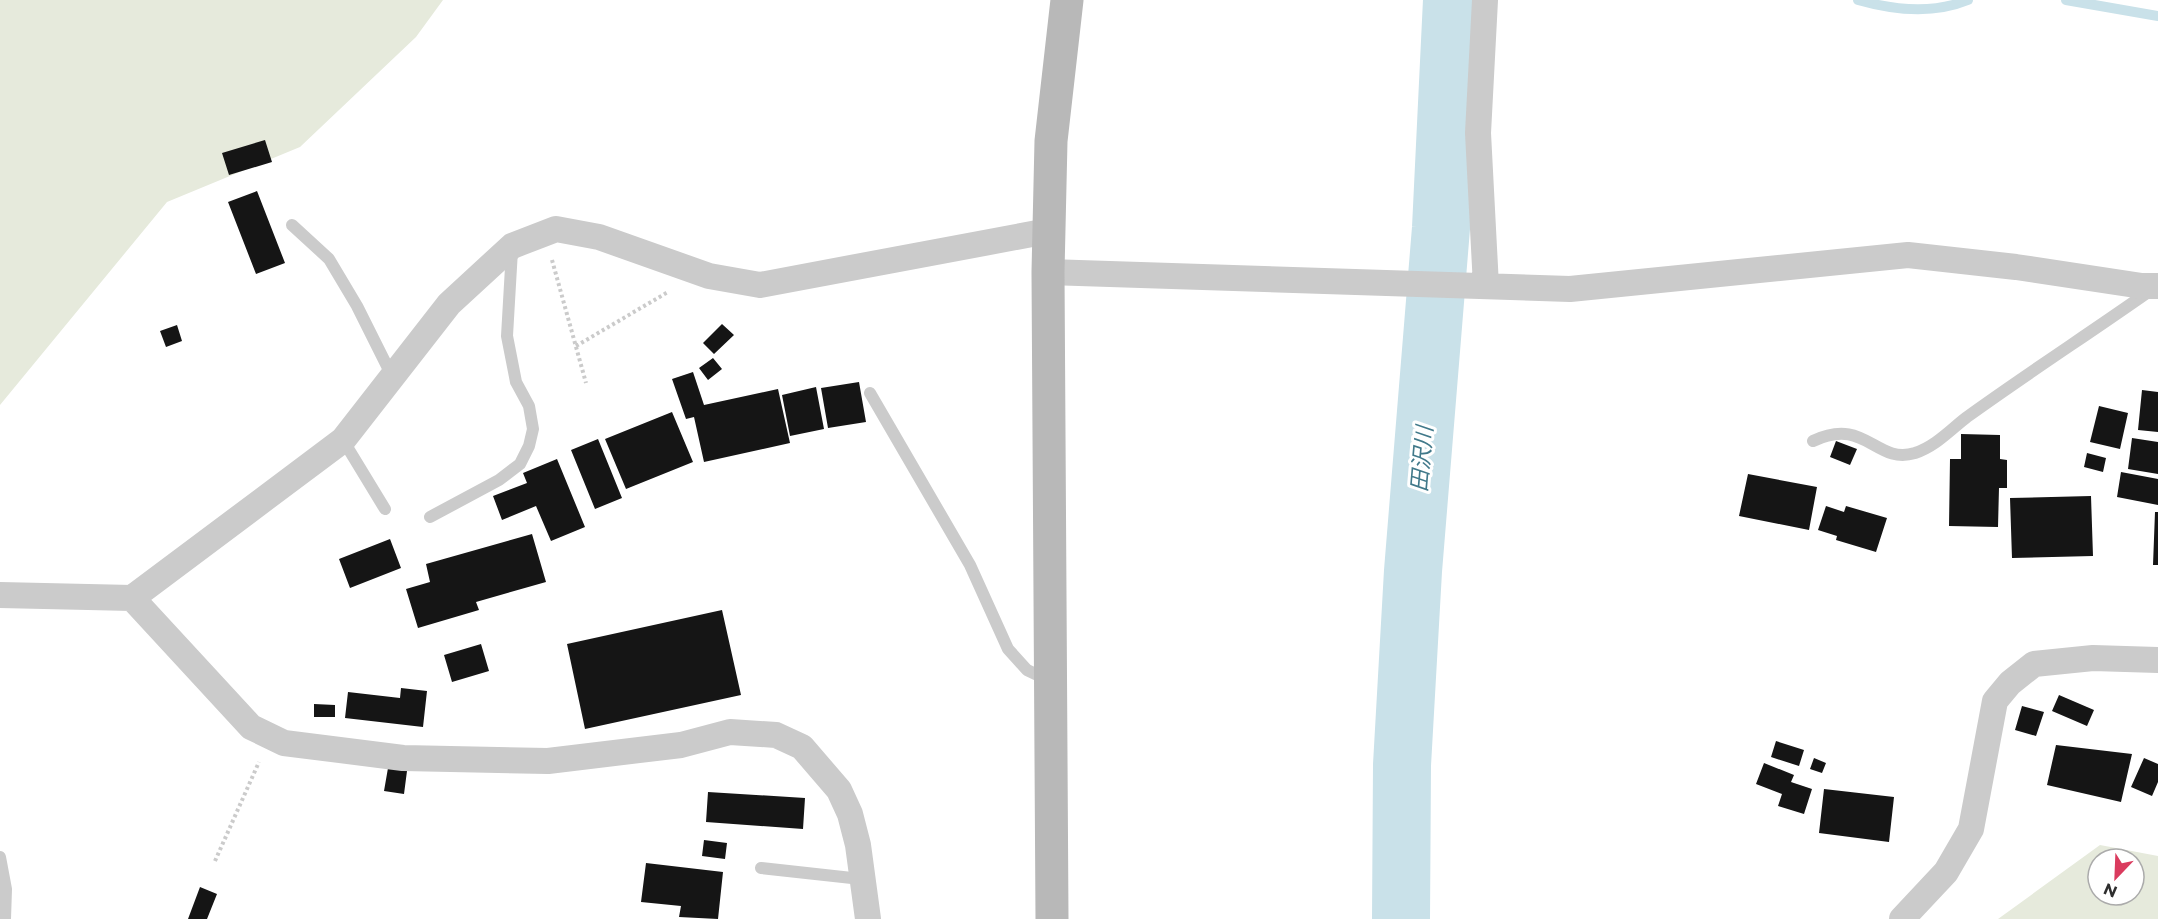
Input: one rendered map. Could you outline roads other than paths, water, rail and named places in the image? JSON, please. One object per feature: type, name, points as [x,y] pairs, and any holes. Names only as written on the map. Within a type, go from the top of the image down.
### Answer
[{"type":"street","points":[[1052,919],[1048,231],[1051,141],[1067,0]]},
{"type":"street","points":[[1485,0],[1478,133],[1486,286]]},
{"type":"street","points":[[0,595],[132,598],[343,440],[449,304],[512,246],[544,233],[556,229],[599,237],[699,273],[760,285],[1048,231]]},
{"type":"street","points":[[1048,272],[1570,289],[1908,255],[2016,267],[2142,286],[2158,286]]},
{"type":"street","points":[[132,598],[251,727],[284,743],[404,758],[548,761],[681,745],[730,732],[776,735],[802,747],[840,790],[850,814],[858,845],[868,919]]},
{"type":"street","points":[[1902,919],[1946,872],[1971,829],[1995,701],[2010,683],[2034,664],[2093,658],[2158,660]]},
{"type":"lane","points":[[292,225],[329,259],[357,306],[392,376]]},
{"type":"lane","points":[[430,517],[499,480],[520,464],[529,446],[533,429],[529,406],[516,382],[507,336],[512,246]]},
{"type":"lane","points":[[1813,441],[1830,433],[1845,432],[1896,454],[1913,454],[1932,446],[1967,417],[2158,286]]},
{"type":"lane","points":[[870,393],[970,565],[1008,650],[1027,670],[1050,681]]},
{"type":"lane","points":[[343,440],[385,509]]},
{"type":"lane","points":[[0,858],[6,889],[5,919]]},
{"type":"lane","points":[[761,868],[861,879]]},
{"type":"waterway","name":"田沢川","points":[[1401,919],[1402,765],[1413,571],[1441,228],[1452,0]]},
{"type":"waterway","points":[[1858,0],[1913,9],[1941,7],[1968,0]]},
{"type":"waterway","points":[[2066,0],[2158,16]]}]
